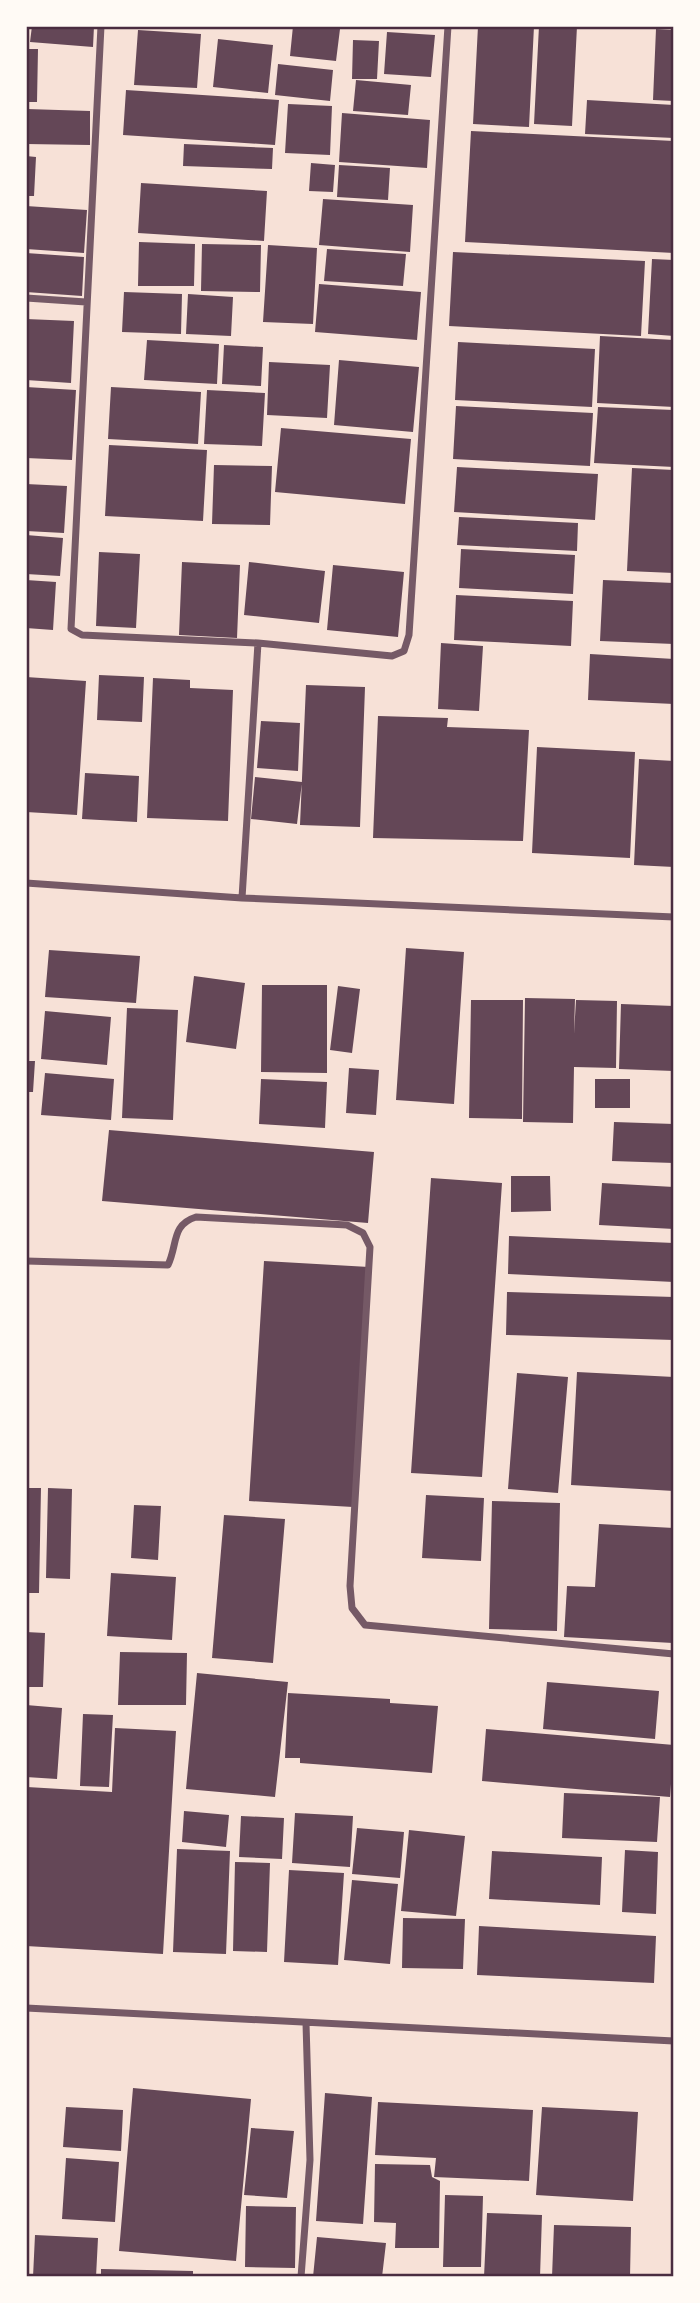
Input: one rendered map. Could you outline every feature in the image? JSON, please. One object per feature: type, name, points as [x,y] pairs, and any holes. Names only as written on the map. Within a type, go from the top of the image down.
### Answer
[{"type":"street","points":[[101,26],[71,629],[82,635],[258,643],[392,656],[404,651],[410,622],[448,26]]},
{"type":"street","points":[[26,298],[86,302]]},
{"type":"street","points":[[242,898],[258,643]]},
{"type":"street","points":[[26,883],[242,898],[674,917]]},
{"type":"street","points":[[26,1261],[168,1265],[178,1229],[185,1220],[197,1217],[347,1226],[363,1233],[370,1247],[350,1586],[352,1608],[365,1625],[674,1654]]},
{"type":"street","points":[[26,2008],[674,2041]]},
{"type":"street","points":[[301,2277],[310,2160],[306,2022]]},
{"type":"building","points":[[32,26],[94,26],[93,47],[30,42]]},
{"type":"building","points":[[293,26],[340,29],[336,61],[290,56]]},
{"type":"building","points":[[478,26],[534,26],[529,127],[473,124]]},
{"type":"building","points":[[539,26],[577,26],[572,126],[534,124]]},
{"type":"building","points":[[656,29],[674,30],[674,101],[653,100]]},
{"type":"building","points":[[138,30],[201,34],[197,88],[134,85]]},
{"type":"building","points":[[387,32],[435,35],[431,77],[384,74]]},
{"type":"building","points":[[218,39],[273,45],[268,93],[213,87]]},
{"type":"building","points":[[353,40],[379,41],[377,79],[352,79]]},
{"type":"building","points":[[26,49],[38,49],[37,102],[26,102]]},
{"type":"building","points":[[278,64],[333,70],[330,101],[275,95]]},
{"type":"building","points":[[356,80],[411,85],[408,115],[353,111]]},
{"type":"building","points":[[126,90],[279,100],[275,145],[123,135]]},
{"type":"building","points":[[587,100],[674,105],[674,138],[585,134]]},
{"type":"building","points":[[288,104],[332,106],[330,155],[285,153]]},
{"type":"building","points":[[27,109],[90,111],[90,145],[26,144]]},
{"type":"building","points":[[342,113],[430,120],[427,168],[339,162]]},
{"type":"building","points":[[471,131],[674,141],[674,253],[465,242]]},
{"type":"building","points":[[184,144],[273,148],[272,169],[183,166]]},
{"type":"building","points":[[26,156],[36,157],[34,196],[26,196]]},
{"type":"building","points":[[311,163],[335,165],[333,192],[309,191]]},
{"type":"building","points":[[339,165],[390,168],[388,200],[337,197]]},
{"type":"building","points":[[141,183],[267,191],[264,241],[138,233]]},
{"type":"building","points":[[323,199],[413,205],[410,252],[319,245]]},
{"type":"building","points":[[26,206],[87,210],[84,253],[26,249]]},
{"type":"building","points":[[139,242],[195,244],[194,286],[138,286]]},
{"type":"building","points":[[202,244],[261,245],[260,292],[201,291]]},
{"type":"building","points":[[268,245],[317,248],[313,324],[263,322]]},
{"type":"building","points":[[327,249],[406,254],[403,286],[324,281]]},
{"type":"building","points":[[453,252],[645,261],[641,336],[449,326]]},
{"type":"building","points":[[26,253],[84,257],[82,296],[26,292]]},
{"type":"building","points":[[652,259],[674,260],[674,336],[648,334]]},
{"type":"building","points":[[319,284],[421,292],[417,340],[315,332]]},
{"type":"building","points":[[124,292],[182,294],[181,334],[122,332]]},
{"type":"building","points":[[188,294],[233,297],[231,336],[186,334]]},
{"type":"building","points":[[26,319],[74,321],[71,383],[26,380]]},
{"type":"building","points":[[600,336],[674,340],[674,407],[597,403]]},
{"type":"building","points":[[147,340],[219,344],[217,384],[144,380]]},
{"type":"building","points":[[458,342],[595,349],[592,407],[455,400]]},
{"type":"building","points":[[224,345],[263,347],[261,386],[222,384]]},
{"type":"building","points":[[339,360],[419,367],[413,432],[334,425]]},
{"type":"building","points":[[269,362],[330,365],[327,418],[267,415]]},
{"type":"building","points":[[26,387],[76,390],[72,460],[26,458]]},
{"type":"building","points":[[111,387],[201,392],[198,444],[108,439]]},
{"type":"building","points":[[207,390],[265,393],[262,446],[204,444]]},
{"type":"building","points":[[456,406],[593,413],[590,466],[453,459]]},
{"type":"building","points":[[598,407],[674,410],[674,467],[594,463]]},
{"type":"building","points":[[281,428],[411,439],[405,504],[275,492]]},
{"type":"building","points":[[109,445],[207,450],[203,521],[105,516]]},
{"type":"building","points":[[214,465],[272,466],[270,525],[212,524]]},
{"type":"building","points":[[457,467],[598,474],[595,520],[454,512]]},
{"type":"building","points":[[632,468],[674,470],[674,573],[627,571]]},
{"type":"building","points":[[26,484],[67,486],[64,533],[26,531]]},
{"type":"building","points":[[459,517],[578,523],[577,551],[457,545]]},
{"type":"building","points":[[26,535],[63,538],[60,576],[26,574]]},
{"type":"building","points":[[461,549],[575,555],[573,594],[459,588]]},
{"type":"building","points":[[99,552],[140,554],[136,628],[96,626]]},
{"type":"building","points":[[182,562],[240,565],[237,638],[179,635]]},
{"type":"building","points":[[249,562],[325,571],[319,623],[244,615]]},
{"type":"building","points":[[333,565],[404,572],[398,637],[327,630]]},
{"type":"building","points":[[26,580],[56,582],[53,630],[26,628]]},
{"type":"building","points":[[603,580],[674,583],[674,644],[600,641]]},
{"type":"building","points":[[456,595],[573,601],[571,646],[454,640]]},
{"type":"building","points":[[441,643],[483,646],[479,711],[438,709]]},
{"type":"building","points":[[590,654],[674,659],[674,704],[588,700]]},
{"type":"building","points":[[99,675],[144,677],[142,722],[97,720]]},
{"type":"building","points":[[26,677],[86,681],[77,815],[26,812]]},
{"type":"building","points":[[153,678],[190,680],[190,688],[233,690],[228,821],[147,818]]},
{"type":"building","points":[[306,685],[365,687],[360,827],[300,825]]},
{"type":"building","points":[[378,716],[448,718],[447,727],[529,730],[523,841],[373,838]]},
{"type":"building","points":[[261,721],[300,723],[298,771],[257,768]]},
{"type":"building","points":[[537,747],[635,752],[630,858],[532,853]]},
{"type":"building","points":[[639,759],[674,761],[674,867],[634,865]]},
{"type":"building","points":[[85,773],[139,776],[137,822],[82,819]]},
{"type":"building","points":[[255,777],[302,782],[297,824],[251,819]]},
{"type":"building","points":[[406,948],[464,952],[454,1104],[396,1100]]},
{"type":"building","points":[[49,950],[140,956],[136,1003],[45,997]]},
{"type":"building","points":[[194,976],[245,983],[236,1049],[186,1042]]},
{"type":"building","points":[[262,985],[327,985],[327,1073],[261,1072]]},
{"type":"building","points":[[338,986],[360,989],[352,1053],[330,1050]]},
{"type":"building","points":[[525,998],[575,999],[574,1034],[576,1000],[617,1001],[616,1068],[574,1067],[573,1123],[523,1122]]},
{"type":"building","points":[[471,1000],[523,1000],[522,1119],[469,1118]]},
{"type":"building","points":[[621,1004],[674,1006],[674,1071],[619,1069]]},
{"type":"building","points":[[127,1008],[178,1010],[173,1120],[122,1118]]},
{"type":"building","points":[[45,1011],[111,1017],[107,1065],[41,1059]]},
{"type":"building","points":[[26,1061],[35,1061],[33,1092],[26,1092]]},
{"type":"building","points":[[349,1068],[379,1070],[376,1115],[346,1113]]},
{"type":"building","points":[[45,1073],[114,1079],[111,1120],[41,1115]]},
{"type":"building","points":[[261,1079],[327,1082],[325,1128],[259,1124]]},
{"type":"building","points":[[595,1079],[630,1079],[630,1108],[595,1108]]},
{"type":"building","points":[[614,1122],[674,1124],[674,1163],[612,1161]]},
{"type":"building","points":[[109,1130],[374,1152],[368,1223],[102,1201]]},
{"type":"building","points":[[511,1176],[550,1176],[551,1211],[511,1212]]},
{"type":"building","points":[[431,1178],[502,1183],[482,1477],[411,1473]]},
{"type":"building","points":[[602,1183],[674,1187],[674,1229],[599,1225]]},
{"type":"building","points":[[509,1236],[674,1243],[674,1282],[508,1274]]},
{"type":"building","points":[[264,1261],[369,1267],[353,1507],[249,1501]]},
{"type":"building","points":[[507,1292],[674,1297],[674,1340],[506,1335]]},
{"type":"building","points":[[577,1372],[674,1377],[674,1491],[571,1485]]},
{"type":"building","points":[[517,1373],[568,1377],[558,1493],[508,1489]]},
{"type":"building","points":[[26,1488],[41,1488],[39,1593],[26,1593]]},
{"type":"building","points":[[48,1488],[72,1489],[70,1579],[46,1578]]},
{"type":"building","points":[[426,1495],[484,1498],[481,1561],[422,1558]]},
{"type":"building","points":[[492,1501],[560,1503],[557,1631],[489,1629]]},
{"type":"building","points":[[134,1505],[161,1506],[158,1560],[131,1558]]},
{"type":"building","points":[[224,1515],[285,1519],[273,1663],[212,1658]]},
{"type":"building","points":[[599,1524],[674,1528],[673,1643],[564,1637],[567,1586],[595,1587]]},
{"type":"building","points":[[111,1573],[176,1577],[172,1640],[107,1636]]},
{"type":"building","points":[[26,1632],[45,1633],[43,1687],[26,1687]]},
{"type":"building","points":[[120,1652],[187,1653],[186,1705],[118,1705]]},
{"type":"building","points":[[197,1673],[288,1682],[275,1797],[186,1789]]},
{"type":"building","points":[[547,1682],[659,1691],[655,1739],[543,1729]]},
{"type":"building","points":[[288,1693],[390,1699],[390,1703],[438,1706],[432,1773],[300,1763],[300,1758],[285,1758]]},
{"type":"building","points":[[26,1705],[62,1708],[57,1779],[26,1777]]},
{"type":"building","points":[[83,1714],[113,1715],[109,1787],[80,1786]]},
{"type":"building","points":[[115,1728],[176,1731],[163,1954],[26,1946],[27,1787],[112,1792]]},
{"type":"building","points":[[486,1729],[674,1745],[670,1797],[482,1781]]},
{"type":"building","points":[[564,1793],[660,1797],[657,1842],[562,1838]]},
{"type":"building","points":[[184,1811],[229,1815],[226,1847],[182,1842]]},
{"type":"building","points":[[295,1813],[353,1816],[350,1867],[292,1863]]},
{"type":"building","points":[[241,1816],[284,1818],[282,1859],[239,1857]]},
{"type":"building","points":[[357,1828],[404,1832],[400,1878],[352,1874]]},
{"type":"building","points":[[409,1830],[465,1836],[456,1916],[401,1911]]},
{"type":"building","points":[[177,1849],[230,1851],[226,1954],[173,1952]]},
{"type":"building","points":[[625,1850],[658,1852],[656,1914],[622,1912]]},
{"type":"building","points":[[492,1851],[602,1857],[600,1905],[489,1899]]},
{"type":"building","points":[[235,1862],[270,1863],[267,1952],[233,1951]]},
{"type":"building","points":[[289,1870],[344,1873],[338,1965],[284,1962]]},
{"type":"building","points":[[352,1880],[398,1884],[390,1964],[344,1960]]},
{"type":"building","points":[[403,1918],[465,1919],[463,1969],[402,1968]]},
{"type":"building","points":[[479,1926],[656,1936],[654,1983],[477,1975]]},
{"type":"building","points":[[133,2088],[251,2099],[236,2261],[119,2251]]},
{"type":"building","points":[[325,2093],[372,2097],[363,2224],[316,2221]]},
{"type":"building","points":[[378,2102],[533,2110],[529,2181],[434,2177],[436,2158],[375,2155]]},
{"type":"building","points":[[66,2107],[123,2110],[121,2151],[63,2147]]},
{"type":"building","points":[[542,2107],[638,2112],[633,2201],[536,2195]]},
{"type":"building","points":[[251,2128],[294,2131],[287,2198],[244,2195]]},
{"type":"building","points":[[66,2158],[119,2162],[115,2222],[62,2219]]},
{"type":"building","points":[[375,2164],[430,2165],[432,2177],[440,2181],[439,2248],[395,2248],[396,2223],[374,2222]]},
{"type":"building","points":[[445,2195],[483,2196],[481,2267],[443,2267]]},
{"type":"building","points":[[246,2206],[296,2207],[295,2268],[245,2267]]},
{"type":"building","points":[[487,2213],[542,2215],[540,2277],[484,2277]]},
{"type":"building","points":[[554,2225],[631,2227],[630,2277],[552,2277]]},
{"type":"building","points":[[35,2235],[98,2238],[96,2277],[33,2277]]},
{"type":"building","points":[[317,2237],[386,2243],[382,2277],[313,2277]]},
{"type":"building","points":[[101,2269],[193,2271],[193,2277],[101,2277]]}]
